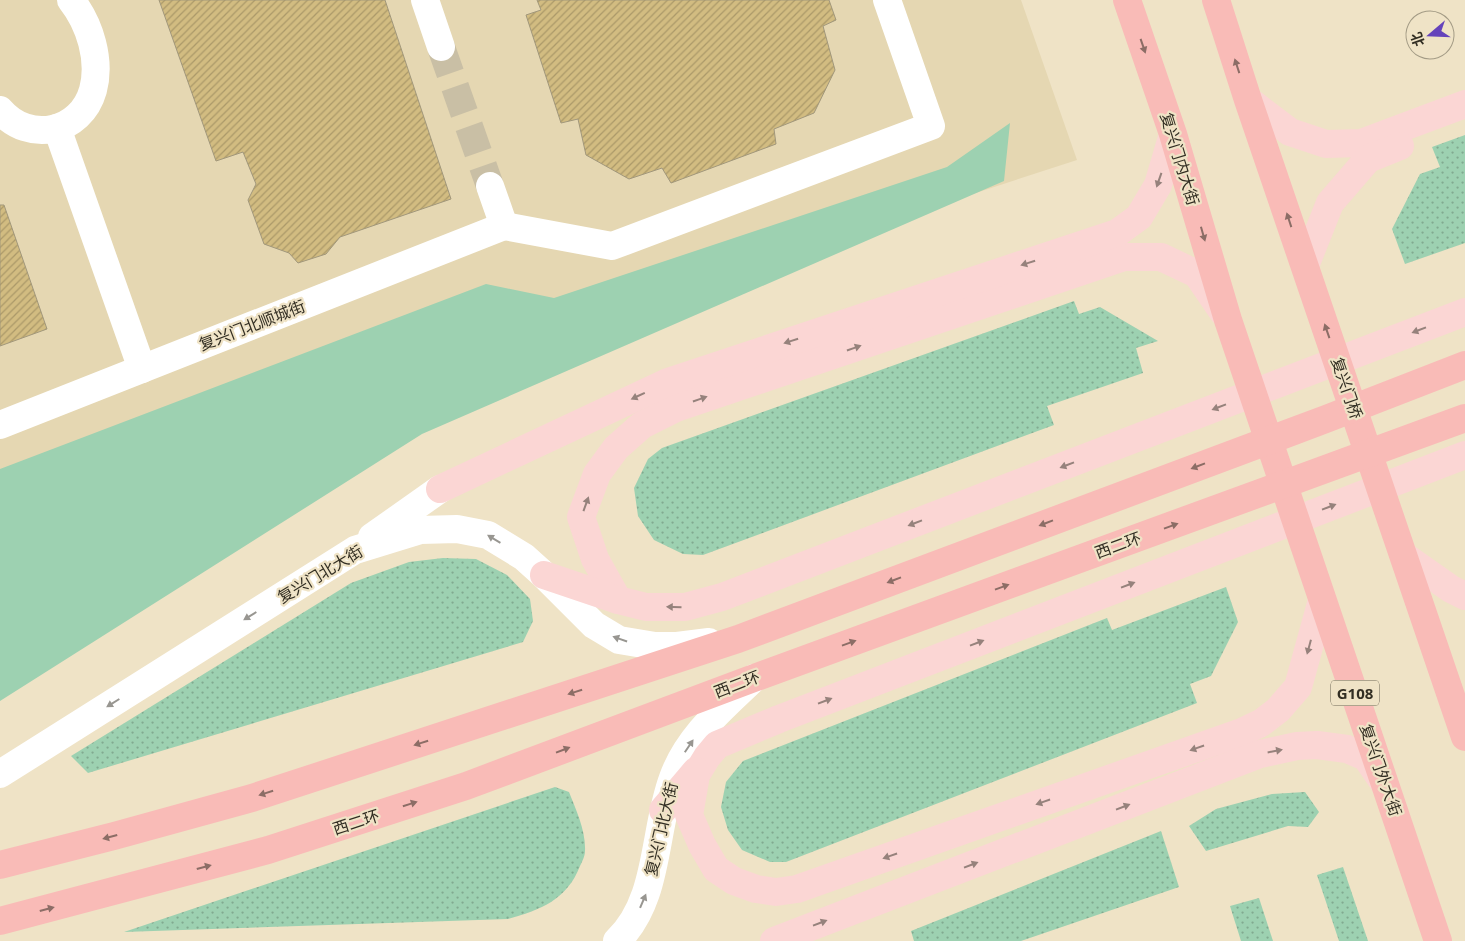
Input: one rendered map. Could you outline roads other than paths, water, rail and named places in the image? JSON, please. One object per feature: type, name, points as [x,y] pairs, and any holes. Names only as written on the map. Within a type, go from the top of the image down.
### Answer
[{"type":"highway","name":"复兴门内大街","points":[[1128,0],[1173,134],[1228,320]]},
{"type":"highway","points":[[1216,0],[1304,266]]},
{"type":"highway","name":"复兴门桥","points":[[1304,266],[1404,556]]},
{"type":"highway","name":"复兴门外大街","points":[[1228,320],[1438,941]]},
{"type":"highway","points":[[0,865],[252,798],[738,639],[1465,365]]},
{"type":"highway","name":"西二环","points":[[0,922],[268,850],[457,789],[754,678],[1465,418]]},
{"type":"highway","points":[[1404,556],[1464,732]]},
{"type":"main road","points":[[1248,100],[1290,132],[1326,144],[1361,143],[1465,104]]},
{"type":"main road","points":[[1304,266],[1330,203],[1368,159],[1465,121]]},
{"type":"main road","points":[[440,488],[668,382],[1117,234],[1139,217],[1158,186],[1173,134]]},
{"type":"main road","points":[[618,600],[595,559],[581,517],[597,474],[616,448],[642,424],[676,408],[1124,257],[1161,257],[1197,274],[1228,320]]},
{"type":"main road","points":[[544,575],[618,600],[646,607],[685,607],[722,597],[1465,312]]},
{"type":"main road","points":[[663,810],[717,745],[1465,455]]},
{"type":"main road","points":[[1404,556],[1451,590],[1465,596]]},
{"type":"main road","points":[[707,757],[696,775],[690,815],[702,845],[716,869],[734,881],[756,889],[776,892],[797,889],[1242,732],[1261,723],[1278,710],[1298,687],[1322,600]]},
{"type":"main road","points":[[774,941],[1260,754],[1297,746],[1317,745],[1347,749],[1366,757],[1387,787]]},
{"type":"street","points":[[0,110],[18,125],[30,130],[46,131],[71,121],[80,113],[93,90],[96,61],[89,33],[71,0]]},
{"type":"street","points":[[425,0],[441,47]]},
{"type":"street","points":[[490,186],[504,226],[612,246],[930,126],[887,0]]},
{"type":"street","points":[[57,128],[142,369]]},
{"type":"street","name":"复兴门北顺城街","points":[[0,424],[504,226]]},
{"type":"street","points":[[355,550],[440,488]]},
{"type":"street","name":"复兴门北大街","points":[[0,774],[355,550],[420,530],[456,529],[488,535],[524,557],[594,625],[619,640],[655,646],[677,646],[738,639]]},
{"type":"street","name":"复兴门北大街","points":[[617,941],[627,931],[645,899],[663,810],[673,776],[686,750],[700,731],[754,678]]},
{"type":"tunnel","points":[[441,47],[490,186]]}]
